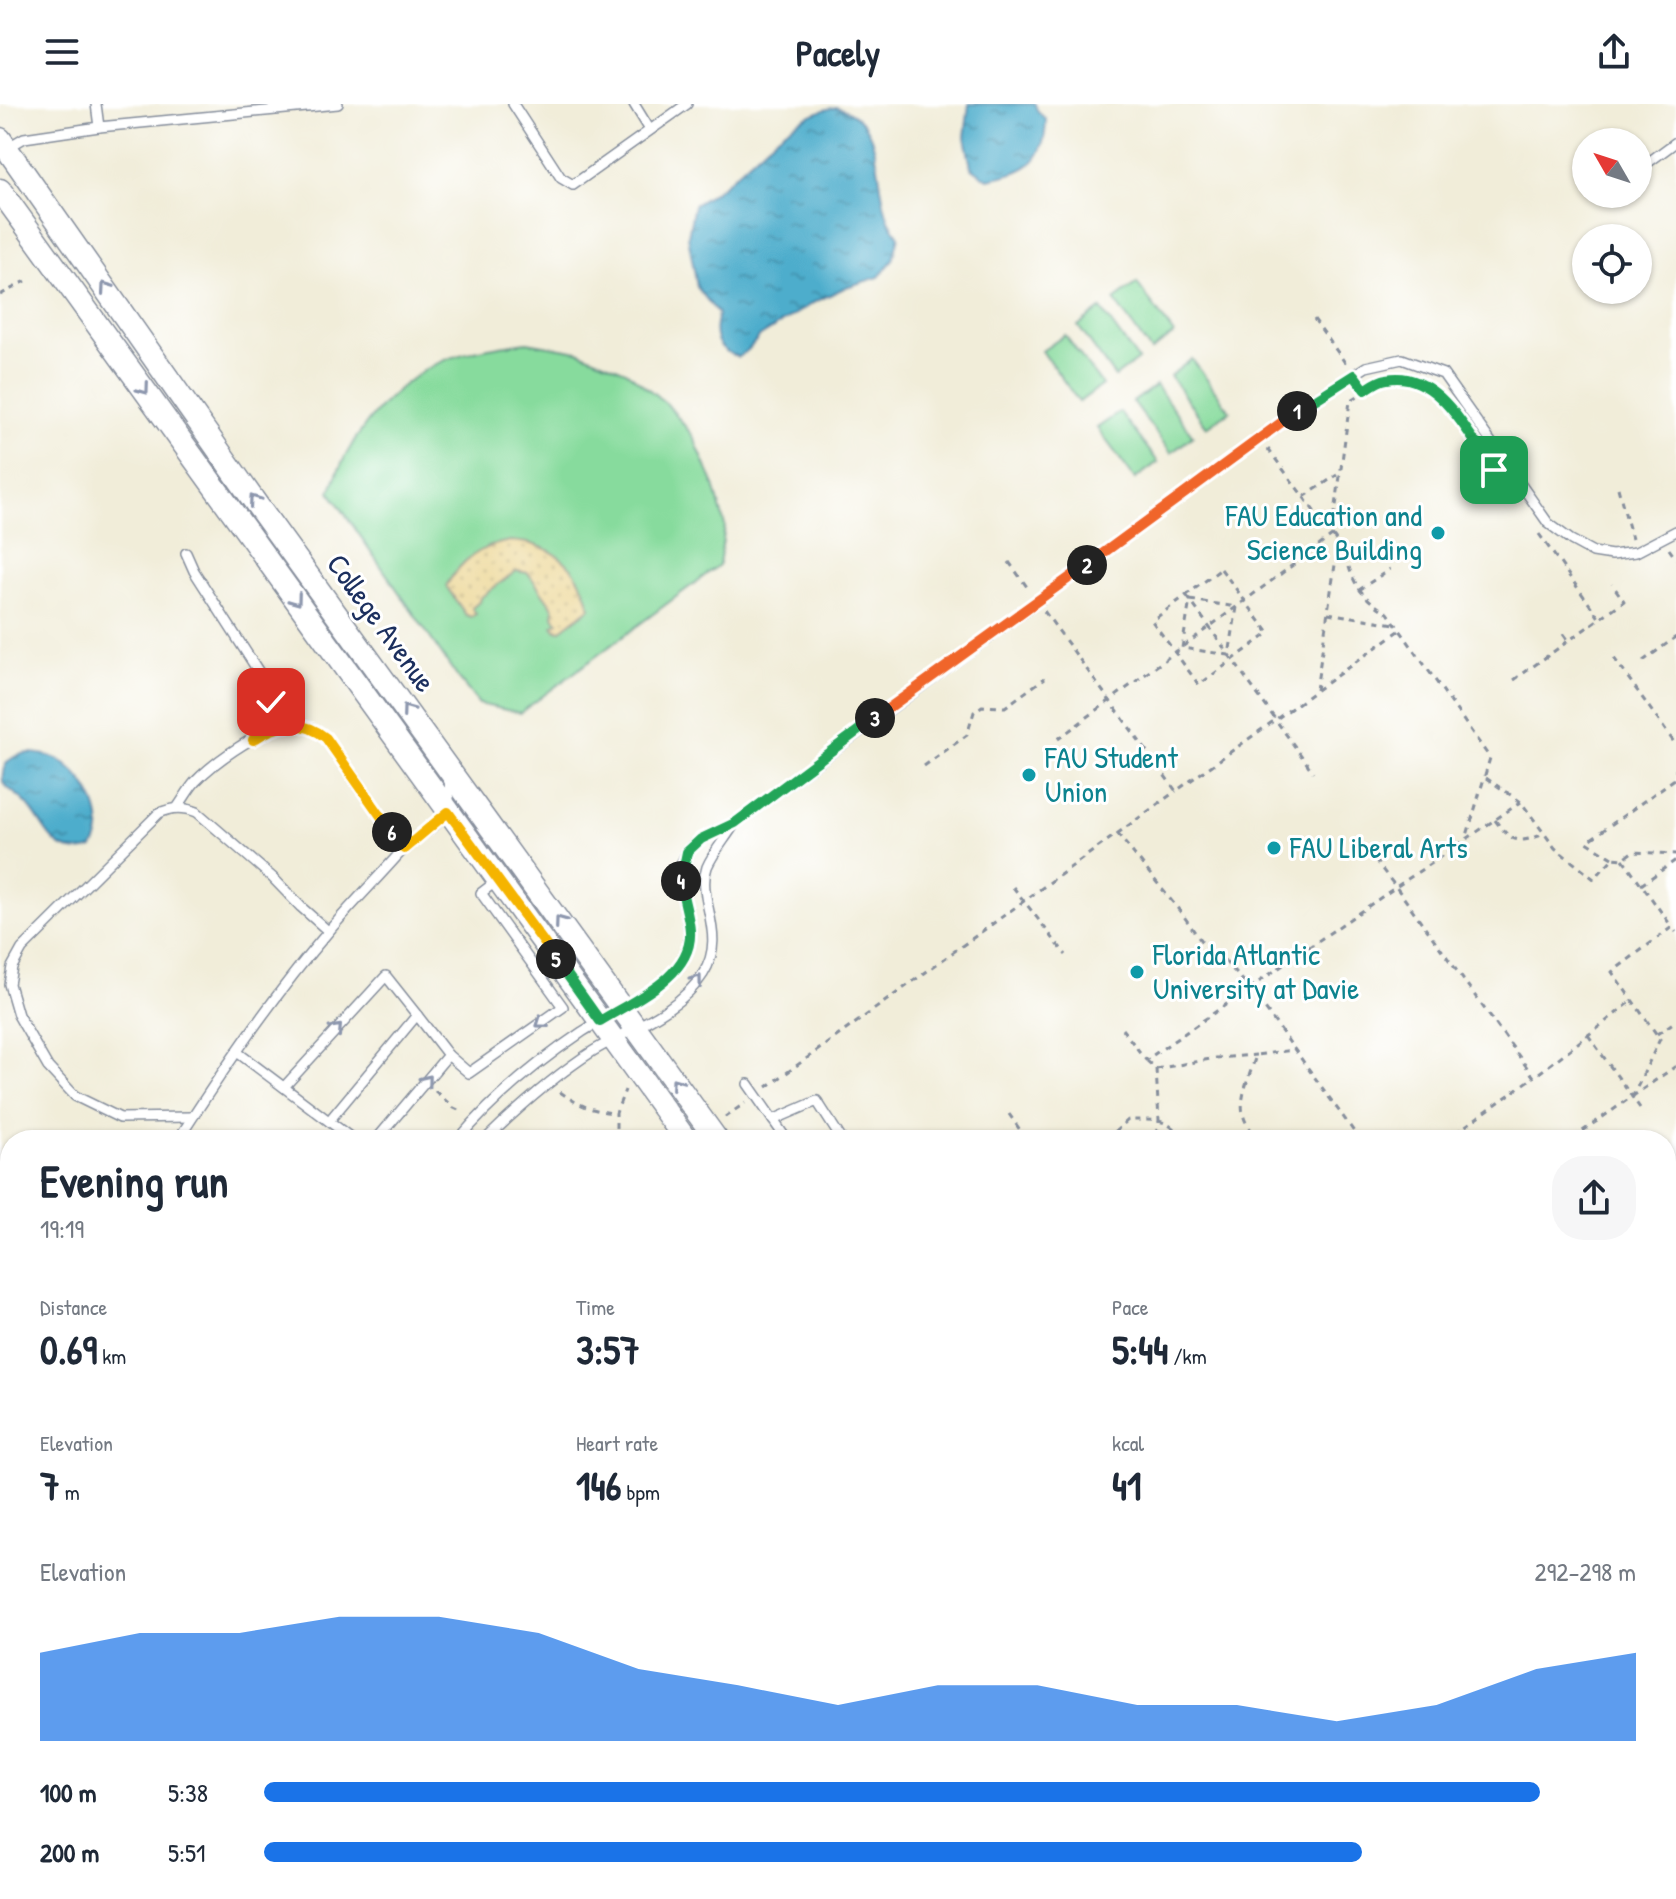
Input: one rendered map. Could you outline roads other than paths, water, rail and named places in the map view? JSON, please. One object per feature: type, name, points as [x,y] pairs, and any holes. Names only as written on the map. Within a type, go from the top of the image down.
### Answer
[{"type":"street","name":"College Avenue","points":[[3,144],[257,505],[622,1007],[720,1129]]},
{"type":"street","name":"College Avenue","points":[[0,190],[679,1130]]},
{"type":"lane","points":[[96,104],[99,127]]},
{"type":"lane","points":[[3,144],[99,127],[338,104]]},
{"type":"lane","points":[[513,104],[561,178],[573,185],[687,104]]},
{"type":"lane","points":[[634,104],[650,130]]},
{"type":"lane","points":[[1652,160],[1676,142]]},
{"type":"lane","points":[[496,1130],[607,1030],[622,1007],[669,975],[682,962],[689,948],[690,932],[681,881],[687,852],[701,839],[735,823],[1299,410],[1366,367],[1402,359],[1443,374],[1548,523],[1593,552],[1612,555],[1636,552],[1676,531]]},
{"type":"lane","points":[[186,553],[194,571],[271,691],[268,714],[253,740]]},
{"type":"lane","points":[[177,808],[193,784],[209,769],[268,730],[299,724],[316,730],[326,738],[404,849]]},
{"type":"lane","points":[[184,1130],[237,1052],[328,931],[404,849],[448,812],[451,796],[442,757]]},
{"type":"lane","points":[[192,1117],[120,1118],[75,1096],[48,1067],[18,1015],[9,984],[12,967],[22,949],[159,813],[177,808],[197,812],[328,931]]},
{"type":"lane","points":[[467,1130],[519,1078],[607,1030],[636,1026],[671,1006],[691,989],[703,974],[713,942],[705,882],[707,868],[735,823]]},
{"type":"lane","points":[[284,1087],[386,976],[448,1055],[469,1073],[563,1007],[481,893],[498,880]]},
{"type":"lane","points":[[329,1121],[417,1015]]},
{"type":"lane","points":[[237,1052],[341,1130]]},
{"type":"lane","points":[[385,1130],[448,1055]]},
{"type":"lane","points":[[748,1084],[780,1130]]},
{"type":"lane","points":[[773,1120],[817,1101],[836,1130]]},
{"type":"water","points":[[969,104],[1035,104],[1046,120],[1045,135],[1037,156],[1023,169],[988,179],[971,167],[965,137]]},
{"type":"water","points":[[836,107],[864,124],[871,138],[884,205],[899,236],[893,260],[879,277],[846,287],[813,303],[759,337],[738,357],[730,354],[717,340],[715,328],[718,314],[697,287],[688,236],[694,205],[730,179],[778,135],[815,113]]},
{"type":"water","points":[[30,753],[62,762],[90,792],[99,826],[93,848],[78,851],[62,847],[26,803],[3,782],[6,764],[19,755]]},
{"type":"place","name":"FAU Education and Science Building","points":[[1438,533]]},
{"type":"place","name":"FAU Student Union","points":[[1029,775]]},
{"type":"place","name":"FAU Liberal Arts","points":[[1274,848]]},
{"type":"place","name":"Florida Atlantic University at Davie","points":[[1137,972]]}]
